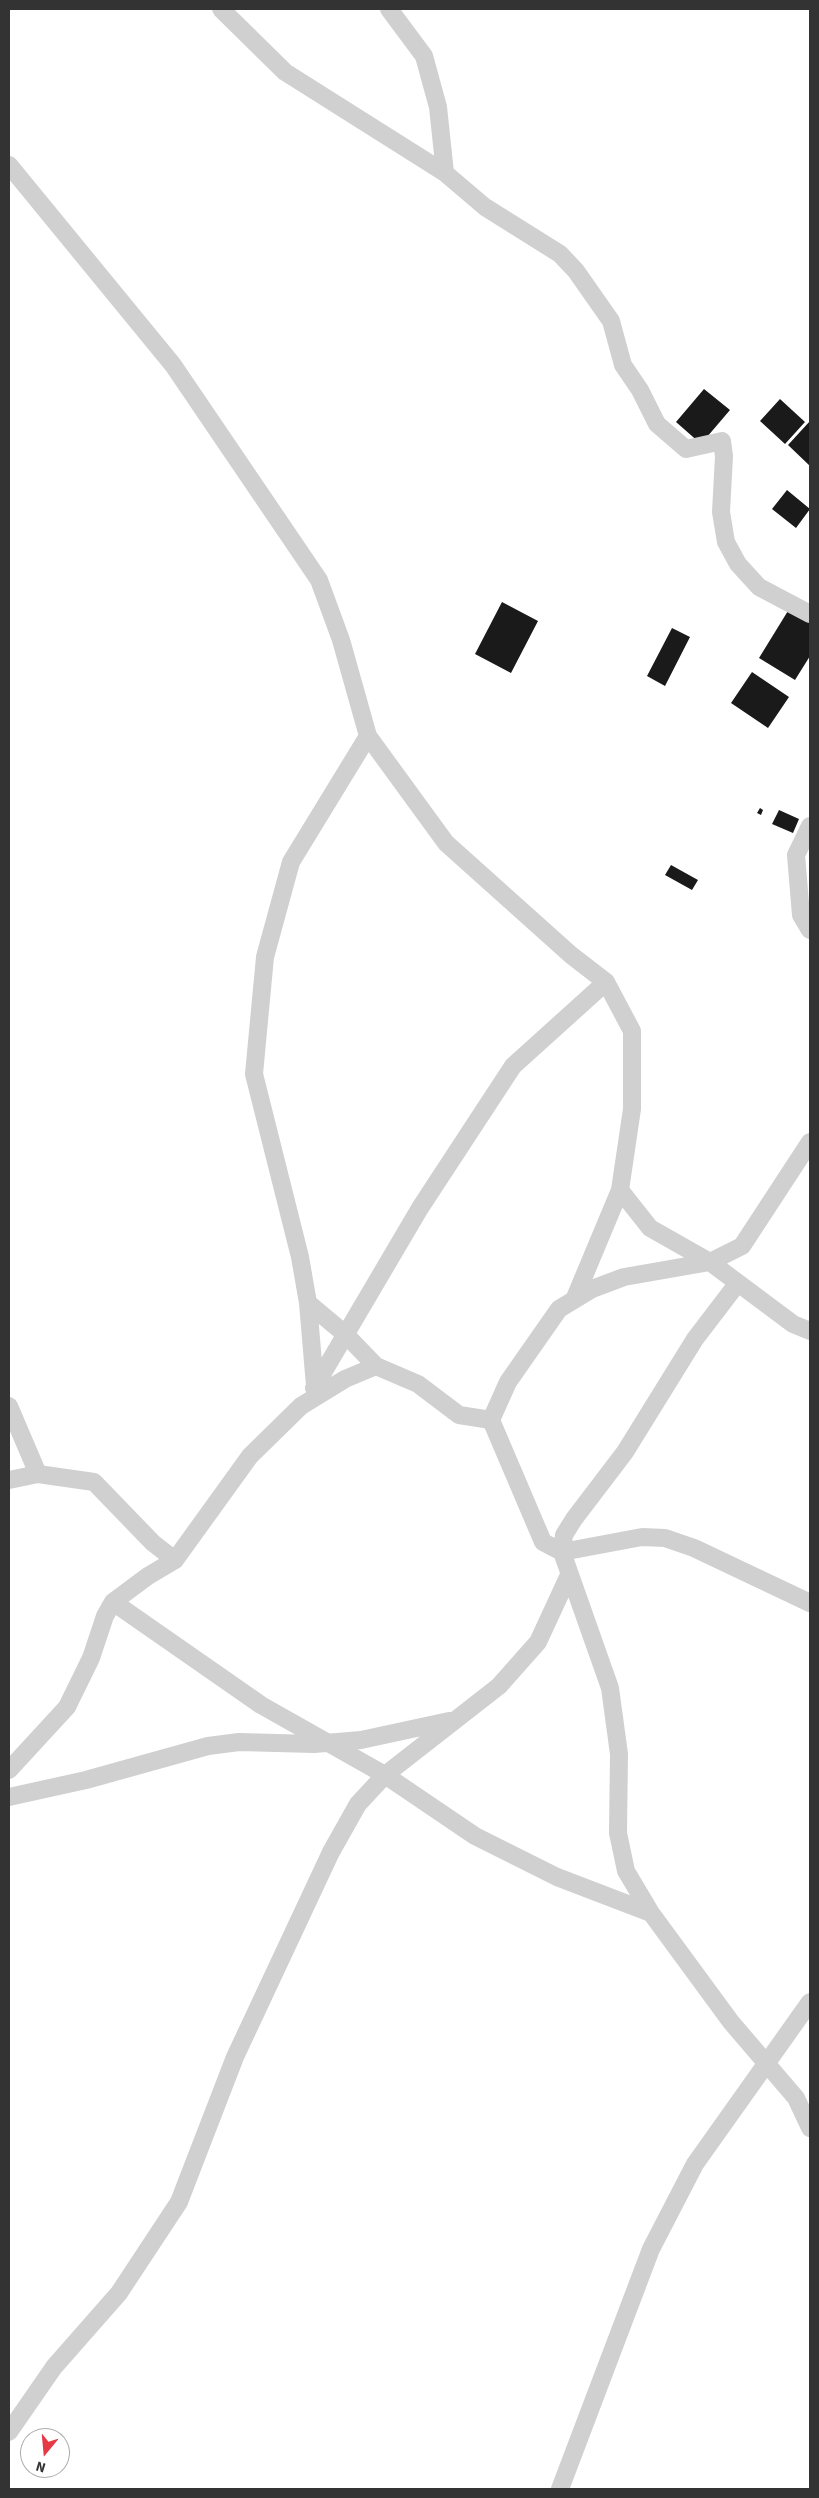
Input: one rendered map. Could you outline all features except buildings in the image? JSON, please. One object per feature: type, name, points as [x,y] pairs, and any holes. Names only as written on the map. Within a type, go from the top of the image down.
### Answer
[{"type":"street","points":[[221,9],[285,72],[445,173],[485,207],[560,254],[576,271],[611,321],[623,365],[657,424],[686,449],[722,441],[724,456],[721,512],[726,542],[738,564],[759,587],[810,614]]},
{"type":"street","points":[[389,9],[424,56],[438,107],[445,173]]},
{"type":"street","points":[[9,164],[173,365],[319,580],[341,640],[368,736],[446,844],[571,955],[606,982],[632,1031],[632,1109],[620,1190],[574,1300]]},
{"type":"street","points":[[315,1386],[308,1303],[300,1257],[254,1074],[265,958],[291,862],[368,736]]},
{"type":"street","points":[[810,826],[796,855],[801,915],[810,930]]},
{"type":"street","points":[[9,1770],[67,1707],[91,1658],[105,1616],[114,1602],[148,1576],[175,1560],[250,1456],[301,1406],[315,1386],[420,1208],[513,1066],[606,982]]},
{"type":"street","points":[[810,1142],[742,1246],[710,1262],[624,1277],[592,1289],[559,1309],[508,1382],[491,1420],[543,1542],[562,1552],[642,1537],[665,1538],[694,1548],[810,1604]]},
{"type":"street","points":[[620,1190],[650,1228],[710,1262],[736,1284],[793,1324],[810,1331]]},
{"type":"street","points":[[736,1284],[696,1339],[625,1452],[574,1519],[564,1535],[562,1552],[610,1688],[619,1754],[618,1833],[626,1871],[651,1913],[731,2022],[796,2098],[810,2128]]},
{"type":"street","points":[[308,1303],[345,1334],[376,1366],[418,1384],[460,1416],[491,1420]]},
{"type":"street","points":[[301,1406],[345,1379],[376,1366]]},
{"type":"street","points":[[9,1406],[38,1474]]},
{"type":"street","points":[[9,1480],[38,1474],[94,1482],[153,1543],[175,1560]]},
{"type":"street","points":[[9,2432],[54,2366],[118,2293],[179,2202],[235,2057],[331,1852],[358,1804],[385,1775],[499,1686],[538,1642],[569,1575]]},
{"type":"street","points":[[114,1602],[261,1705],[385,1775],[474,1836],[557,1877],[651,1913]]},
{"type":"street","points":[[9,1797],[86,1780],[208,1746],[239,1742],[326,1743],[361,1740],[455,1720]]},
{"type":"street","points":[[560,2489],[652,2249],[695,2164],[810,2002]]}]
